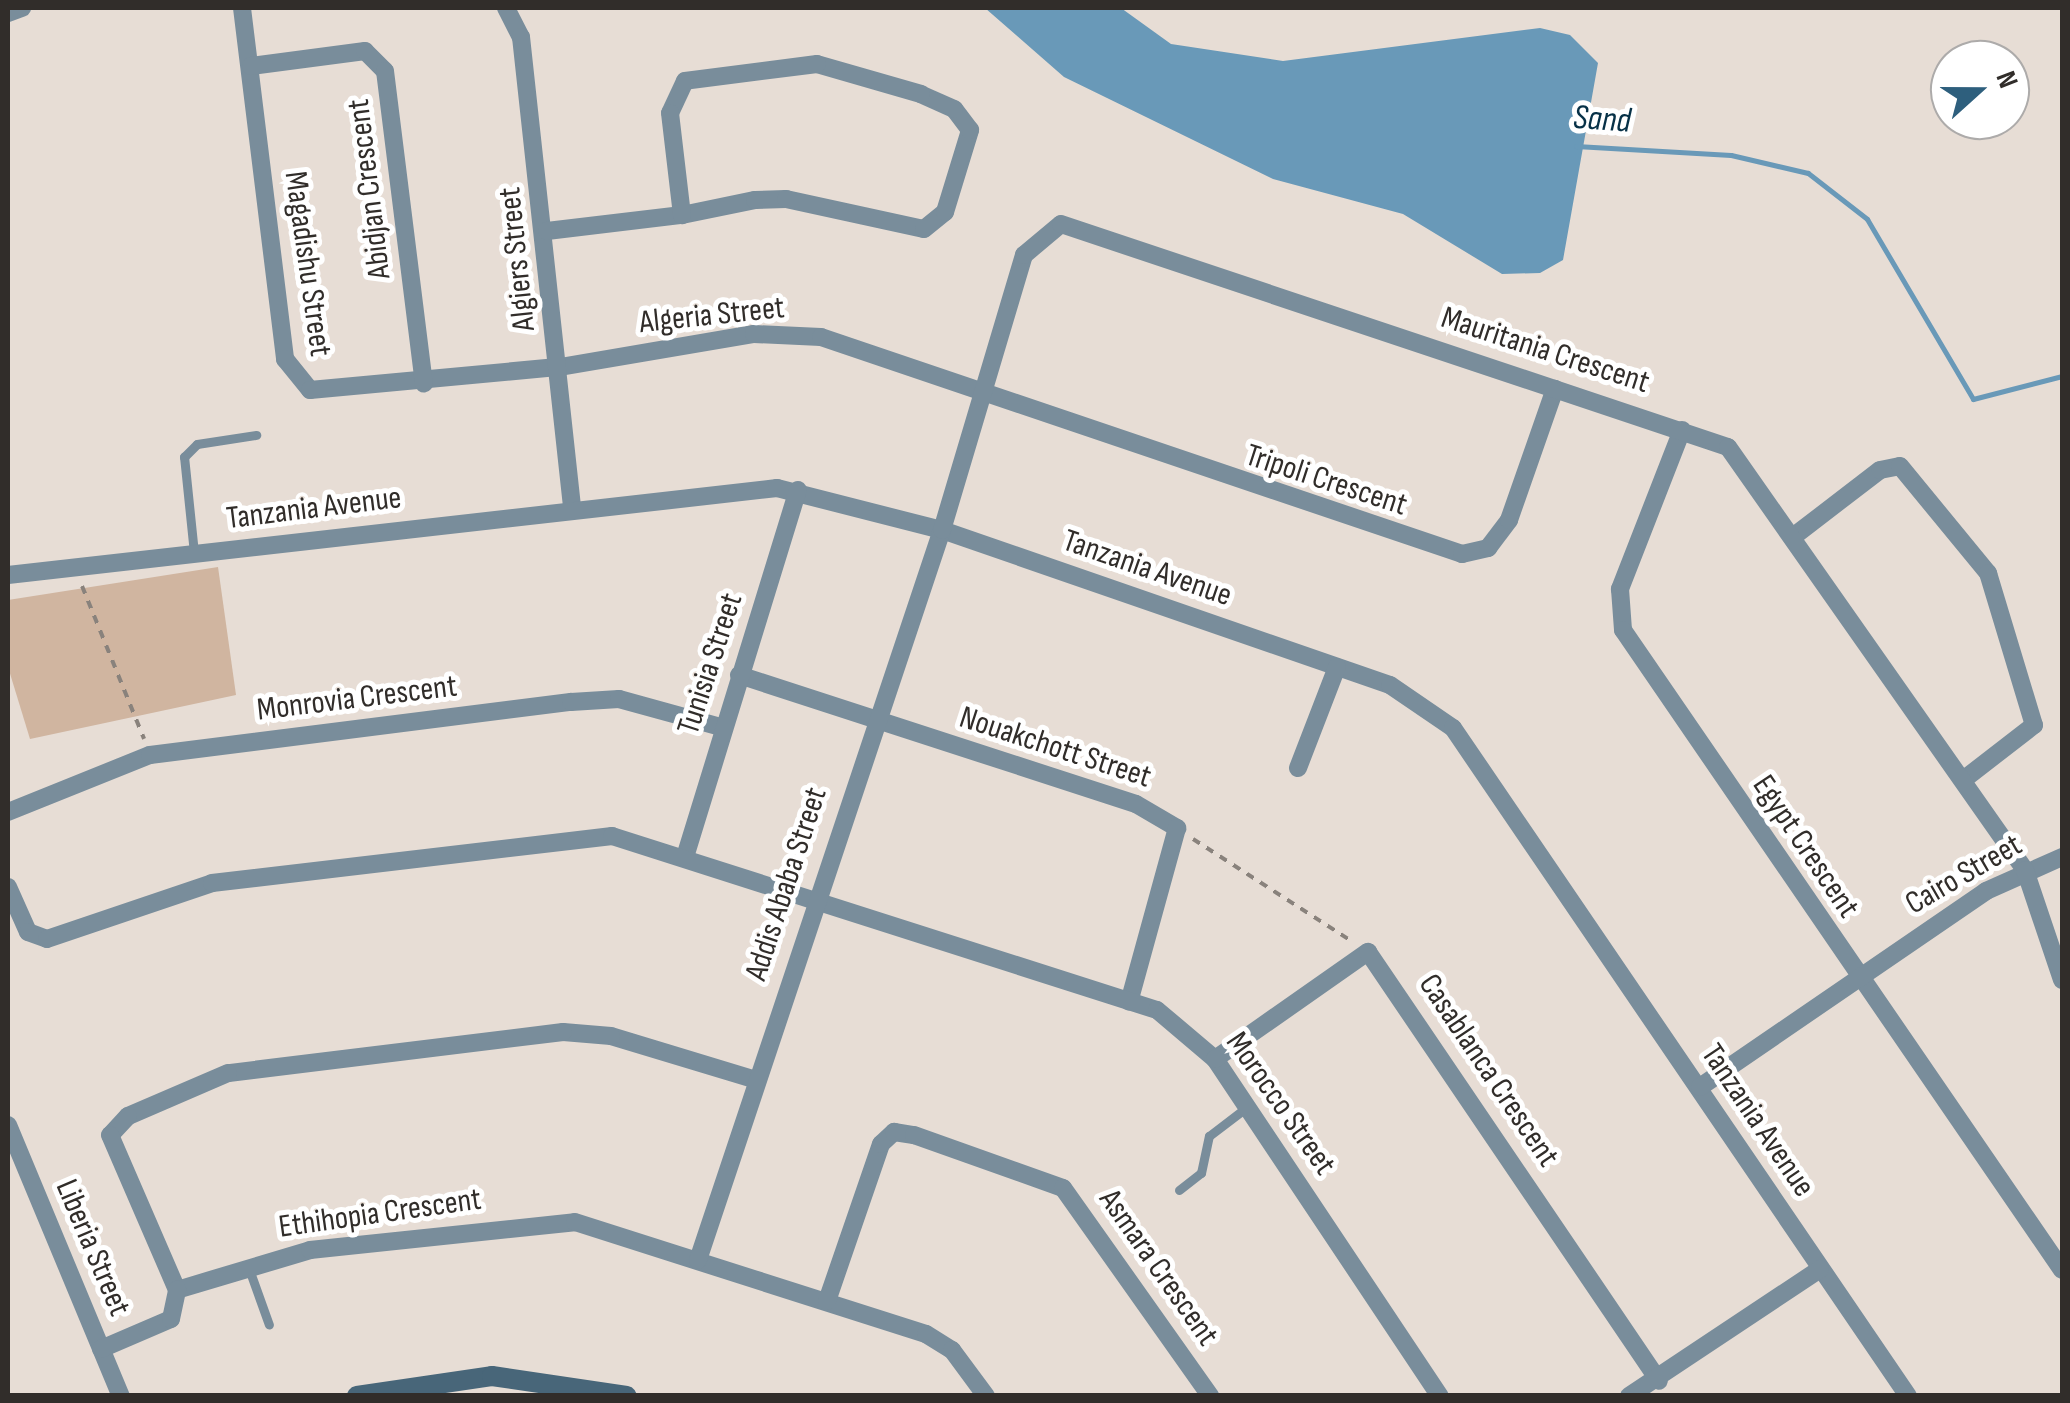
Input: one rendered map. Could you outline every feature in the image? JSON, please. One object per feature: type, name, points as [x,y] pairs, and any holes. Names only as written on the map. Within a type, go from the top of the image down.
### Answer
[{"type":"street","points":[[8,13],[22,8]]},
{"type":"street","name":"Magadishu Street","points":[[242,8],[290,372],[321,393],[560,367]]},
{"type":"street","name":"Algiers Street","points":[[506,8],[521,37],[546,231],[572,509]]},
{"type":"street","name":"Abidjan Crescent","points":[[252,66],[364,51],[385,70],[424,384]]},
{"type":"street","points":[[546,231],[682,215],[786,199],[924,229],[945,212],[970,130],[954,109],[922,94],[817,64],[685,81],[670,114],[682,215]]},
{"type":"street","name":"Mauritania Crescent","points":[[942,530],[1024,255],[1061,224],[1728,447],[2025,870],[2062,980]]},
{"type":"street","name":"Algeria Street","points":[[560,367],[789,334],[821,338],[981,397]]},
{"type":"street","name":"Tripoli Crescent","points":[[981,397],[1462,554],[1488,548],[1508,520],[1555,389]]},
{"type":"street","name":"Egypt Crescent","points":[[1682,430],[1620,589],[1623,630],[1856,975],[2062,1270]]},
{"type":"street","points":[[1794,536],[1880,470],[1900,466],[1988,573],[2034,725],[1963,780]]},
{"type":"street","name":"Tanzania Avenue","points":[[8,575],[750,486],[798,490],[942,530],[1416,697],[1453,728],[1908,1396]]},
{"type":"street","name":"Tunisia Street","points":[[685,857],[798,490]]},
{"type":"street","name":"Addis Ababa Street","points":[[698,1260],[753,1079],[872,722],[942,530]]},
{"type":"street","points":[[1298,768],[1337,667]]},
{"type":"street","name":"Nouakchott Street","points":[[739,675],[872,722],[1136,804],[1177,828],[1129,1002]]},
{"type":"street","name":"Monrovia Crescent","points":[[8,812],[150,755],[597,699],[722,727]]},
{"type":"street","points":[[8,887],[28,932],[48,939],[212,882],[586,834],[685,857]]},
{"type":"street","name":"Morocco Street","points":[[685,857],[1170,1016],[1215,1059],[1440,1396]]},
{"type":"street","name":"Cairo Street","points":[[1700,1087],[1856,975],[2025,870],[2062,857]]},
{"type":"street","points":[[1215,1059],[1368,952]]},
{"type":"street","name":"Casablanca Crescent","points":[[1368,952],[1659,1381]]},
{"type":"street","points":[[102,1350],[171,1320],[176,1290],[110,1135],[128,1116],[228,1073],[588,1032],[753,1079]]},
{"type":"street","name":"Liberia Street","points":[[8,1124],[121,1396]]},
{"type":"street","name":"Asmara Crescent","points":[[827,1300],[880,1144],[894,1132],[914,1135],[1063,1188],[1210,1396]]},
{"type":"street","name":"Ethihopia Crescent","points":[[176,1290],[310,1250],[562,1221],[827,1300]]},
{"type":"street","points":[[1629,1396],[1659,1381],[1820,1270]]},
{"type":"street","points":[[827,1300],[926,1334],[952,1350],[986,1396]]},
{"type":"street","points":[[357,1396],[492,1376],[627,1396]]},
{"type":"lane","points":[[194,553],[184,456],[197,444],[256,435]]},
{"type":"lane","points":[[1179,1190],[1201,1173],[1210,1136],[1247,1107]]},
{"type":"lane","points":[[249,1268],[270,1324]]},
{"type":"path","points":[[74,567],[150,755]]},
{"type":"path","points":[[1177,828],[1368,952]]},
{"type":"shaded area","points":[[218,567],[236,695],[30,739],[8,667],[8,600]]},
{"type":"water","points":[[985,8],[1121,8],[1171,44],[1283,61],[1540,28],[1570,35],[1598,63],[1563,260],[1540,273],[1502,274],[1403,214],[1273,179],[1064,77]]},
{"type":"waterway","name":"Sand","points":[[1576,146],[1731,155],[1808,173],[1867,219],[1973,399],[2062,376]]}]
